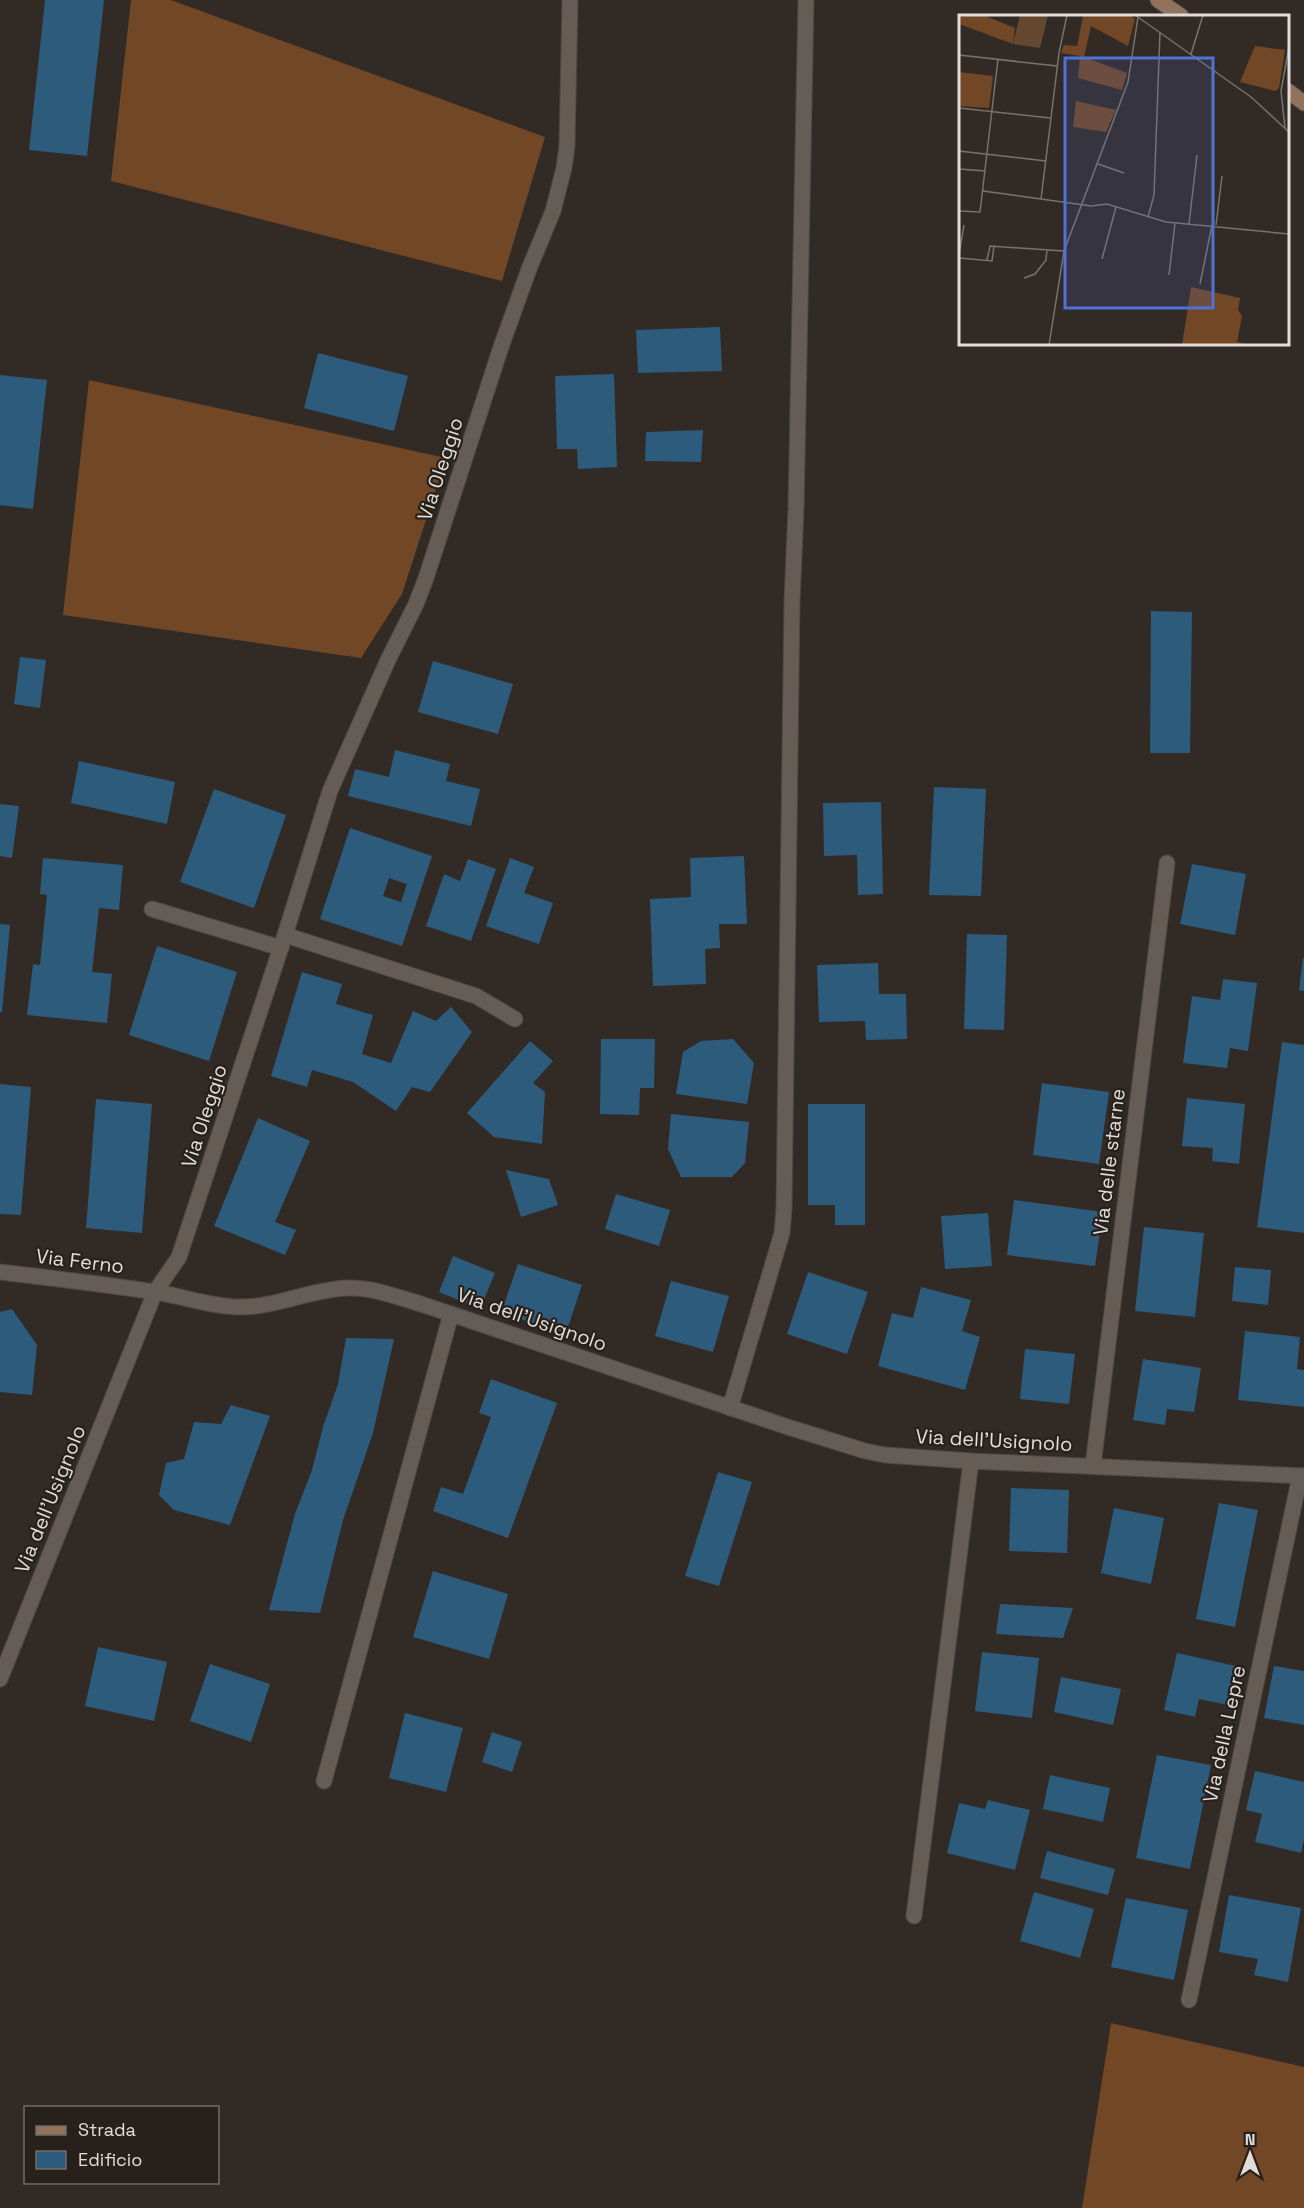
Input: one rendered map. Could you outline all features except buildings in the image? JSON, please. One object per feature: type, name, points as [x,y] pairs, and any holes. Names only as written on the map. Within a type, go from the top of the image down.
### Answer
[{"type":"street","name":"Via Oleggio","points":[[155,1292],[179,1257],[283,942],[330,791],[388,660],[420,596],[501,347],[553,211],[564,168],[567,136],[570,0]]},
{"type":"street","points":[[730,1408],[782,1233],[784,1209],[792,600],[797,474],[806,0]]},
{"type":"street","points":[[1158,0],[1180,15]]},
{"type":"street","points":[[1289,92],[1304,103]]},
{"type":"street","name":"Via delle starne","points":[[1093,1466],[1167,863]]},
{"type":"street","points":[[152,909],[283,942],[476,996],[515,1019]]},
{"type":"street","name":"Via Ferno","points":[[0,1272],[155,1292]]},
{"type":"street","name":"Via dell'Usignolo","points":[[0,1679],[155,1292],[240,1307],[269,1304],[350,1288],[391,1296],[866,1451],[908,1457],[971,1461],[1302,1476]]},
{"type":"street","points":[[324,1781],[451,1314]]},
{"type":"street","points":[[914,1916],[971,1461]]},
{"type":"street","name":"Via della Lepre","points":[[1189,2000],[1302,1476]]},
{"type":"shaded area","points":[[131,0],[171,0],[545,137],[502,281],[111,181]]},
{"type":"shaded area","points":[[89,380],[446,458],[402,594],[361,658],[63,615]]},
{"type":"shaded area","points":[[1111,2023],[1304,2067],[1304,2208],[1082,2208]]}]
